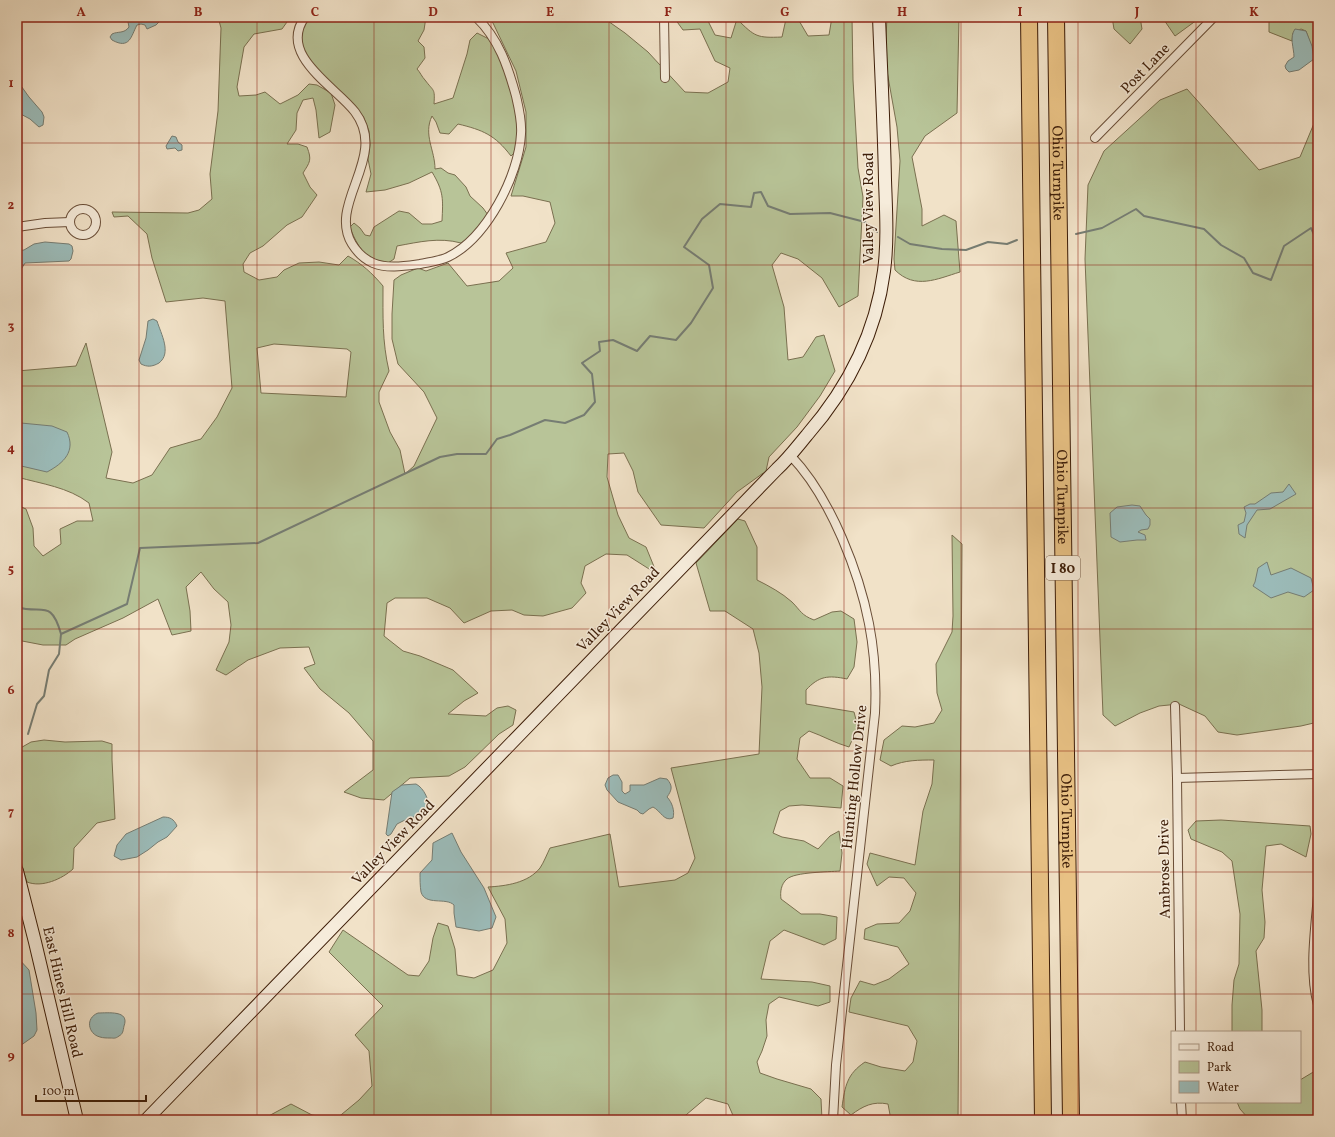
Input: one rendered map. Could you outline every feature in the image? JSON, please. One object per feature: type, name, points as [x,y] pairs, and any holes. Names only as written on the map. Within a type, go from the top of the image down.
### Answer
[{"type":"highway","name":"Ohio Turnpike","points":[[1029,17],[1043,1120]]},
{"type":"highway","name":"Ohio Turnpike","points":[[1056,17],[1071,1120]]},
{"type":"main road","name":"Valley View Road","points":[[146,1120],[791,456],[838,396],[855,366],[867,340],[879,297],[884,271],[886,236],[879,17]]},
{"type":"main road","name":"East Hines Hill Road","points":[[17,871],[77,1120]]},
{"type":"street","points":[[305,17],[298,33],[300,53],[315,71],[354,111],[364,129],[366,137],[366,151],[346,217],[346,229],[348,235],[355,249],[365,258],[374,263],[392,266],[439,260],[448,257],[462,248],[478,233],[488,219],[502,197],[514,168],[520,143],[521,121],[513,83],[502,53],[486,28],[476,17]]},
{"type":"street","points":[[664,17],[665,78]]},
{"type":"street","name":"Post Lane","points":[[1095,138],[1214,17]]},
{"type":"street","points":[[17,227],[45,222],[70,222]]},
{"type":"street","name":"Hunting Hollow Drive","points":[[791,456],[808,475],[825,502],[852,562],[866,604],[874,661],[876,690],[875,713],[836,1065],[834,1120]]},
{"type":"street","name":"Ambrose Drive","points":[[1175,706],[1180,1031]]},
{"type":"street","points":[[1177,778],[1318,774]]},
{"type":"street","points":[[1318,896],[1313,970],[1314,987],[1318,1005]]},
{"type":"street","points":[[1181,1103],[1182,1120]]},
{"type":"green space","points":[[218,17],[284,17],[287,22],[282,29],[254,34],[244,47],[237,87],[239,96],[256,95],[265,92],[280,104],[298,95],[309,84],[317,85],[331,93],[335,105],[330,132],[319,138],[313,98],[303,100],[297,113],[296,130],[287,144],[298,144],[307,147],[310,161],[303,173],[310,187],[317,195],[302,217],[287,225],[263,246],[250,253],[243,264],[244,272],[259,280],[277,277],[284,270],[299,263],[319,262],[339,265],[348,256],[367,269],[383,286],[384,339],[389,371],[379,392],[379,402],[390,432],[400,450],[405,474],[414,466],[437,418],[424,392],[398,364],[392,339],[394,280],[401,275],[418,268],[426,271],[448,263],[467,286],[499,281],[513,268],[506,253],[546,242],[555,223],[550,202],[523,196],[511,196],[526,147],[526,112],[516,71],[493,23],[486,17],[605,17],[605,19],[648,52],[685,92],[708,93],[728,82],[730,68],[715,61],[700,29],[683,30],[675,19],[699,17],[707,19],[715,35],[731,38],[737,19],[748,30],[757,35],[782,37],[786,19],[798,19],[808,36],[829,35],[832,17],[852,17],[853,80],[858,168],[863,197],[858,296],[839,307],[822,278],[798,259],[781,253],[772,265],[784,307],[788,360],[803,357],[816,337],[824,335],[835,371],[820,396],[797,427],[769,457],[766,471],[737,492],[704,528],[661,525],[638,492],[633,471],[624,453],[608,454],[607,477],[618,515],[629,538],[646,547],[657,574],[627,555],[606,554],[585,566],[581,583],[586,593],[572,608],[543,616],[524,615],[512,610],[491,611],[464,623],[450,608],[427,598],[395,598],[387,603],[384,636],[403,651],[420,656],[453,670],[478,693],[464,701],[448,714],[486,716],[497,708],[508,706],[516,710],[513,725],[499,734],[465,767],[449,776],[410,778],[384,800],[361,798],[344,792],[373,770],[373,741],[349,713],[320,689],[304,668],[315,664],[309,647],[280,648],[248,660],[226,675],[216,670],[229,642],[231,625],[228,602],[214,589],[201,572],[186,587],[190,611],[191,631],[172,635],[158,599],[123,618],[75,639],[66,645],[43,645],[17,640],[17,505],[26,509],[33,528],[34,546],[43,556],[61,544],[60,529],[77,521],[93,521],[89,503],[81,498],[64,490],[17,477],[17,371],[76,366],[86,343],[112,452],[106,478],[133,483],[152,475],[170,448],[201,439],[217,417],[232,388],[225,301],[203,298],[166,302],[152,258],[147,234],[128,216],[114,217],[112,212],[188,213],[199,210],[212,199],[210,174],[218,111],[221,28]],"holes":[[[274,344],[347,349],[351,352],[346,397],[261,393],[257,348]]]},
{"type":"green space","points":[[308,17],[426,17],[424,30],[418,41],[424,47],[425,58],[417,69],[433,90],[434,104],[453,98],[470,40],[477,33],[491,40],[503,61],[516,111],[518,125],[516,151],[511,156],[494,138],[488,134],[458,124],[449,134],[440,133],[432,116],[429,130],[435,169],[441,168],[448,173],[455,175],[466,187],[470,196],[488,215],[469,238],[461,243],[437,240],[397,246],[394,259],[388,263],[372,260],[361,250],[350,227],[354,223],[365,235],[370,236],[374,227],[399,211],[409,213],[422,224],[432,224],[442,221],[441,190],[432,172],[409,183],[385,190],[366,192],[371,174],[368,159],[370,145],[369,131],[363,116],[304,55],[301,39],[303,26]]},
{"type":"green space","points":[[887,17],[959,17],[957,113],[925,136],[912,157],[922,209],[922,226],[944,215],[956,221],[960,272],[935,280],[910,280],[895,270],[894,259],[900,161],[897,127],[885,60]]},
{"type":"green space","points":[[1112,17],[1140,17],[1142,29],[1130,44],[1114,29]]},
{"type":"green space","points":[[1162,17],[1201,17],[1175,36]]},
{"type":"green space","points":[[1269,17],[1318,17],[1318,51],[1313,51],[1306,31],[1301,29],[1293,33],[1292,41],[1269,32]]},
{"type":"green space","points":[[1187,89],[1259,170],[1300,157],[1315,121],[1318,107],[1318,722],[1301,726],[1237,735],[1218,732],[1205,716],[1179,704],[1159,706],[1140,713],[1115,726],[1103,715],[1085,259],[1088,185],[1104,151],[1160,100]]},
{"type":"green space","points":[[738,519],[745,521],[757,547],[757,580],[784,596],[804,614],[814,620],[832,612],[841,611],[854,619],[857,642],[854,667],[847,679],[829,677],[820,679],[811,685],[806,690],[806,704],[854,712],[858,727],[849,747],[809,731],[800,738],[797,759],[810,778],[830,778],[843,786],[841,808],[802,805],[789,806],[780,811],[773,833],[782,837],[804,841],[818,849],[830,836],[839,831],[842,853],[840,871],[797,875],[787,879],[781,888],[781,899],[801,914],[820,914],[837,917],[836,939],[824,945],[784,930],[770,941],[761,979],[812,982],[830,986],[830,1002],[818,1006],[779,997],[769,1004],[766,1020],[767,1036],[757,1062],[760,1073],[811,1089],[821,1099],[822,1120],[735,1120],[728,1104],[706,1098],[680,1120],[263,1120],[291,1104],[312,1115],[336,1119],[359,1100],[372,1086],[369,1051],[355,1035],[383,1006],[329,952],[343,930],[408,975],[419,976],[429,961],[433,938],[438,923],[448,926],[455,949],[457,975],[474,978],[493,970],[507,943],[505,919],[488,887],[509,885],[529,877],[540,868],[550,848],[610,834],[619,887],[675,880],[688,873],[695,858],[671,768],[759,754],[762,687],[759,653],[753,629],[725,611],[710,611],[696,563]]},
{"type":"green space","points":[[952,535],[962,544],[958,1120],[891,1120],[888,1104],[883,1103],[868,1105],[851,1115],[842,1107],[848,1081],[854,1071],[865,1062],[881,1067],[905,1071],[913,1062],[917,1041],[908,1026],[849,1012],[851,998],[860,981],[874,985],[889,979],[909,964],[898,947],[864,939],[865,929],[877,924],[899,923],[910,911],[916,893],[904,878],[889,877],[877,886],[867,864],[870,853],[915,865],[923,811],[932,784],[934,760],[907,761],[891,766],[880,760],[884,740],[902,726],[915,727],[934,723],[942,710],[937,693],[936,664],[952,632]]},
{"type":"green space","points":[[44,740],[65,742],[102,741],[112,744],[115,819],[97,823],[74,848],[73,869],[68,873],[52,882],[33,884],[27,882],[19,850],[16,817],[17,750],[31,742]]},
{"type":"green space","points":[[1221,820],[1310,826],[1311,834],[1306,857],[1281,844],[1266,846],[1262,890],[1265,922],[1264,938],[1256,951],[1262,1010],[1262,1031],[1232,1031],[1234,980],[1239,964],[1240,914],[1232,861],[1222,852],[1191,839],[1188,830],[1196,821]]},
{"type":"green space","points":[[1315,1071],[1318,1071],[1318,1120],[1248,1120],[1237,1103],[1301,1103],[1301,1079]]},
{"type":"water","points":[[123,17],[164,17],[156,25],[147,29],[145,25],[137,25],[126,43],[118,43],[110,37],[112,34],[123,32],[129,27],[128,22]]},
{"type":"water","points":[[1295,29],[1306,31],[1312,46],[1314,59],[1299,70],[1289,72],[1285,66],[1288,61],[1294,57],[1292,35]]},
{"type":"water","points":[[17,82],[42,112],[44,117],[43,125],[39,127],[30,119],[17,112]]},
{"type":"water","points":[[172,136],[176,137],[178,142],[182,145],[182,150],[178,151],[175,148],[167,149],[166,146]]},
{"type":"water","points":[[45,242],[69,244],[72,246],[73,251],[71,259],[69,261],[25,263],[17,273],[17,251],[24,250],[34,244]]},
{"type":"water","points":[[153,319],[157,321],[163,337],[165,354],[159,363],[152,366],[147,366],[141,364],[139,360],[146,338],[148,321]]},
{"type":"water","points":[[17,420],[21,423],[52,426],[67,432],[70,445],[67,456],[59,465],[47,472],[17,465]]},
{"type":"water","points":[[1289,484],[1296,494],[1270,509],[1257,510],[1247,525],[1245,538],[1239,534],[1238,525],[1244,522],[1246,513],[1244,507],[1250,504],[1255,504],[1271,493],[1283,492]]},
{"type":"water","points":[[1132,505],[1140,506],[1150,519],[1148,529],[1138,532],[1145,535],[1146,540],[1120,542],[1111,537],[1110,513],[1117,507]]},
{"type":"water","points":[[1267,562],[1271,575],[1291,568],[1311,578],[1314,590],[1304,597],[1288,592],[1271,598],[1253,586],[1258,568]]},
{"type":"water","points":[[613,775],[618,775],[622,782],[622,791],[625,794],[630,791],[630,785],[644,785],[660,778],[667,779],[671,786],[671,790],[667,797],[673,807],[673,818],[667,819],[653,807],[643,814],[618,802],[607,790],[605,785],[608,778]]},
{"type":"water","points":[[416,784],[422,788],[426,795],[428,809],[419,815],[397,824],[388,836],[386,834],[392,792],[402,785]]},
{"type":"water","points":[[163,817],[172,819],[177,826],[167,837],[137,857],[121,860],[114,856],[117,845],[126,834]]},
{"type":"water","points":[[452,833],[461,852],[484,888],[496,917],[492,928],[479,931],[456,927],[454,905],[427,899],[421,892],[420,873],[432,860],[433,843]]},
{"type":"water","points":[[17,957],[29,970],[36,1013],[37,1030],[34,1036],[17,1048]]},
{"type":"water","points":[[98,1013],[112,1013],[124,1017],[125,1021],[121,1034],[115,1038],[105,1038],[93,1033],[90,1026],[91,1018]]},
{"type":"waterway","points":[[28,734],[37,704],[44,696],[49,670],[59,654],[61,634],[127,604],[140,548],[258,543],[440,457],[457,454],[486,454],[497,439],[545,420],[565,423],[584,415],[595,402],[592,374],[582,363],[600,351],[599,342],[613,340],[637,351],[650,336],[676,340],[691,323],[713,288],[709,265],[684,247],[702,219],[720,204],[751,207],[754,193],[761,192],[768,206],[790,214],[830,213],[865,222],[877,232]]},
{"type":"waterway","points":[[1076,234],[1102,228],[1136,209],[1144,216],[1204,229],[1221,245],[1244,258],[1253,273],[1271,280],[1284,246],[1311,228],[1318,243]]},
{"type":"waterway","points":[[898,237],[910,244],[942,249],[966,250],[988,242],[1007,244],[1017,240]]},
{"type":"waterway","points":[[17,607],[45,610],[49,612],[57,623],[61,634]]}]
